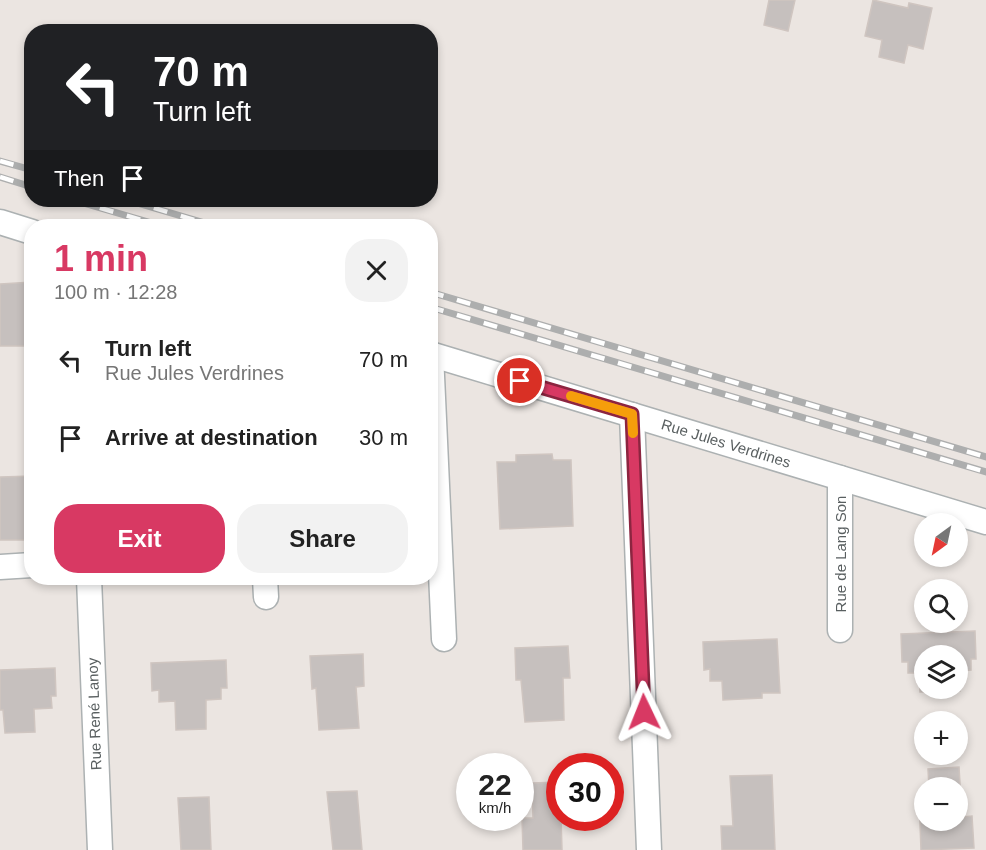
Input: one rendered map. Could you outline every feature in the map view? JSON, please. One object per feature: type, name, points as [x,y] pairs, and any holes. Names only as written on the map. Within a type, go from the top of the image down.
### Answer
[{"type":"street","points":[[0,222],[24,230]]},
{"type":"street","name":"Rue Jules Verdrines","points":[[438,356],[986,522]]},
{"type":"street","points":[[632,414],[649,850]]},
{"type":"street","name":"Rue de Lang Son","points":[[840,478],[840,630]]},
{"type":"street","points":[[438,507],[444,639]]},
{"type":"street","points":[[0,567],[24,566]]},
{"type":"street","name":"Rue René Lanoy","points":[[89,585],[100,850]]},
{"type":"building","points":[[769,0],[795,0],[788,31],[764,25]]},
{"type":"building","points":[[873,0],[908,8],[909,3],[932,8],[923,49],[908,45],[904,63],[879,57],[882,40],[865,36]]},
{"type":"building","points":[[24,282],[24,346],[0,346],[0,284]]},
{"type":"building","points":[[552,454],[553,460],[571,460],[573,526],[500,529],[497,462],[516,462],[516,455]]},
{"type":"building","points":[[24,476],[24,540],[0,540],[0,477]]},
{"type":"building","points":[[975,631],[976,659],[971,659],[971,670],[968,670],[968,645],[914,645],[914,673],[908,673],[908,662],[902,662],[901,634]]},
{"type":"building","points":[[777,639],[780,693],[762,693],[762,698],[723,700],[722,681],[710,681],[710,669],[704,670],[703,642]]},
{"type":"building","points":[[568,646],[570,678],[563,678],[564,720],[525,722],[521,680],[516,680],[515,648]]},
{"type":"building","points":[[363,654],[364,686],[356,687],[359,728],[319,730],[316,688],[312,689],[310,656]]},
{"type":"building","points":[[226,660],[227,688],[221,688],[221,699],[206,700],[206,729],[176,730],[175,701],[159,702],[159,690],[152,691],[151,663]]},
{"type":"building","points":[[55,668],[56,696],[51,696],[52,708],[34,709],[35,732],[5,733],[3,710],[0,710],[0,670]]},
{"type":"building","points":[[959,767],[960,777],[928,777],[928,769]]},
{"type":"building","points":[[772,775],[775,850],[722,850],[721,826],[733,826],[730,776]]},
{"type":"building","points":[[546,782],[546,831],[561,831],[562,850],[523,850],[522,831],[534,831],[534,783]]},
{"type":"building","points":[[357,791],[362,850],[333,850],[327,792]]},
{"type":"building","points":[[209,797],[211,850],[181,850],[178,798]]},
{"type":"building","points":[[968,816],[972,816],[974,848],[921,850],[920,831],[968,831]]},
{"type":"railway","points":[[0,161],[24,168]]},
{"type":"railway","points":[[0,177],[24,184]]},
{"type":"railway","points":[[97,207],[138,219]]},
{"type":"railway","points":[[151,207],[191,219]]},
{"type":"railway","points":[[438,294],[986,457]]},
{"type":"railway","points":[[438,309],[986,472]]},
{"type":"slow traffic","points":[[571,396],[632,414],[633,433]]},
{"type":"route","points":[[520,381],[632,414],[644,712]]}]
